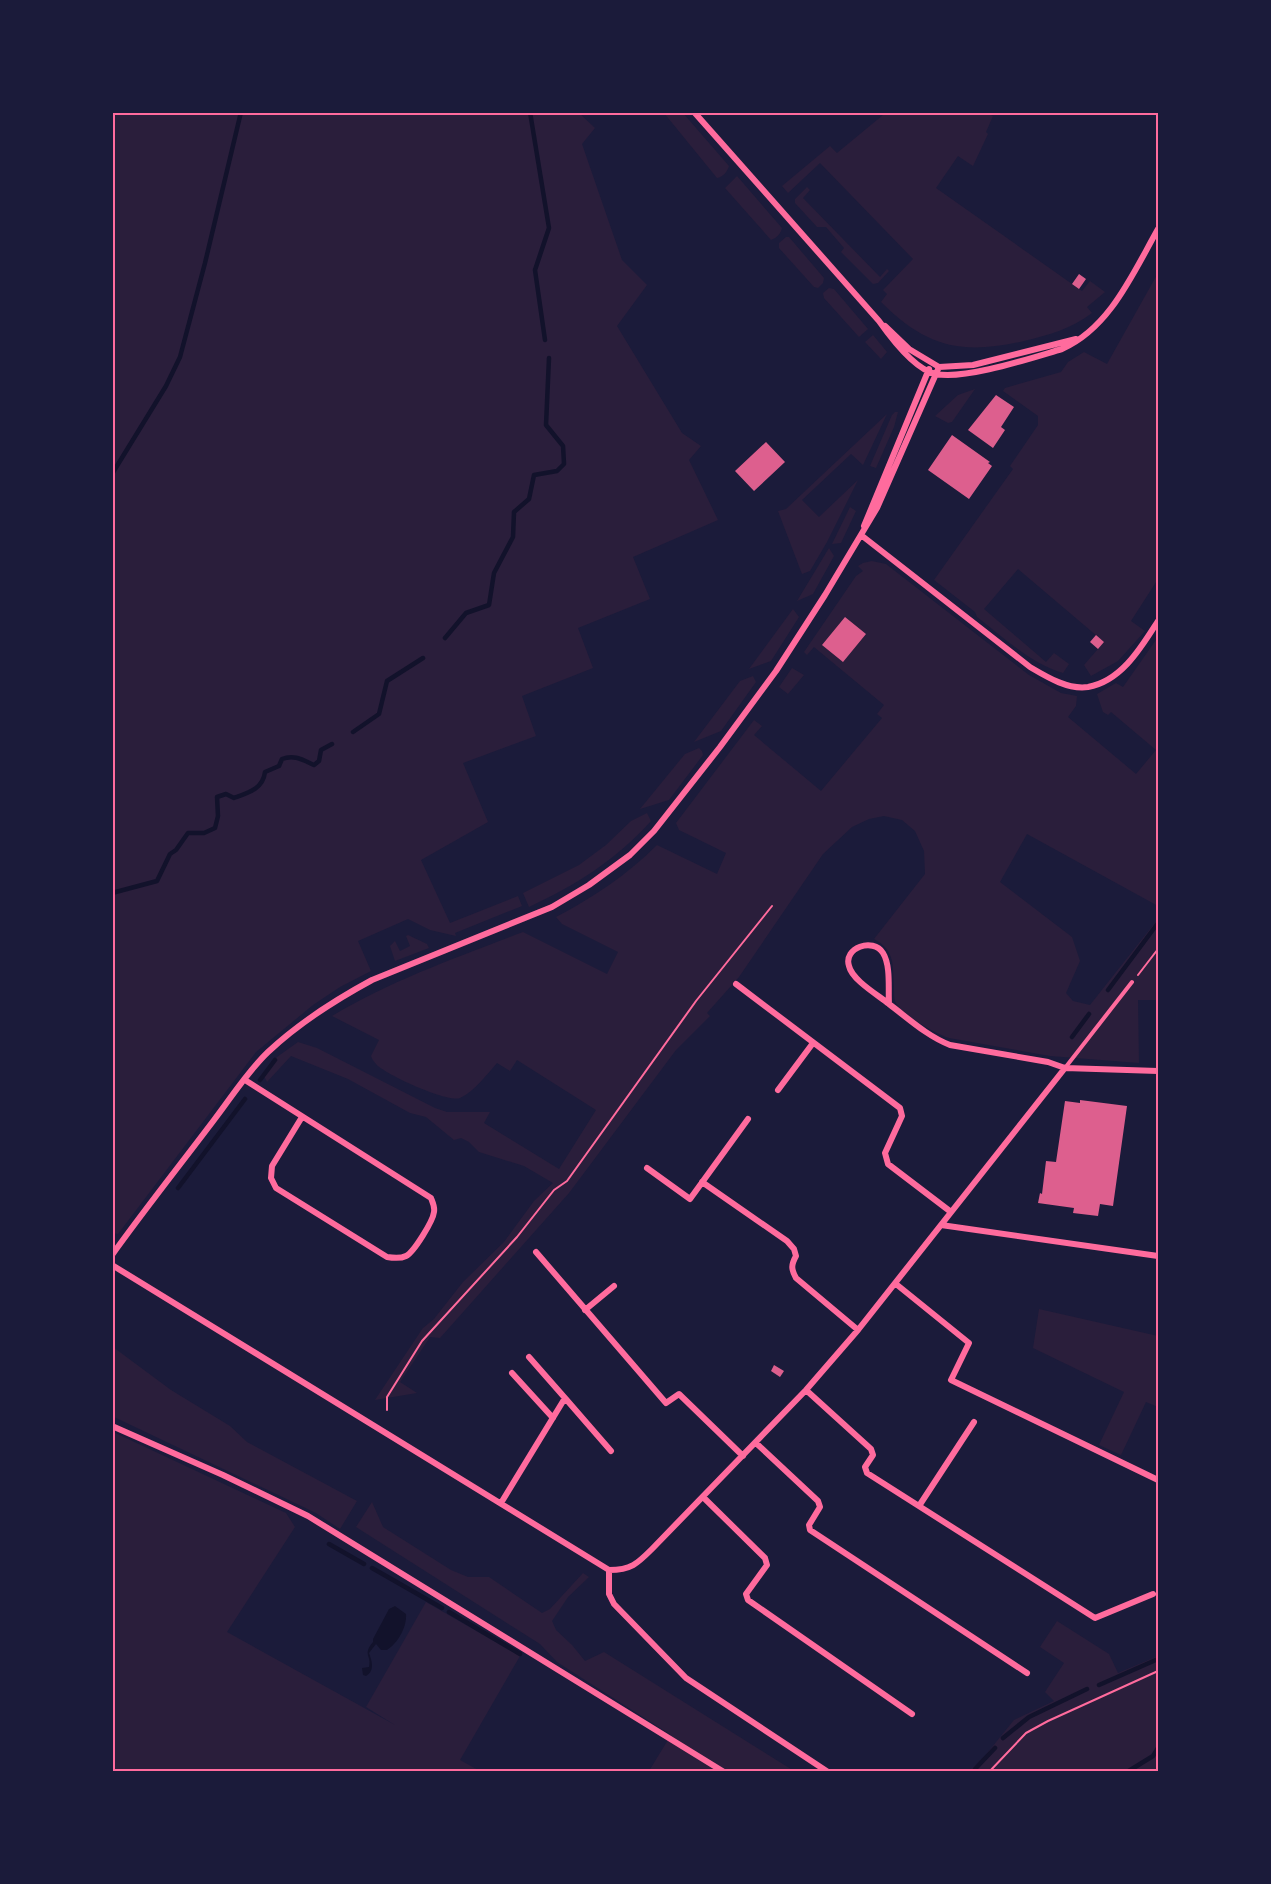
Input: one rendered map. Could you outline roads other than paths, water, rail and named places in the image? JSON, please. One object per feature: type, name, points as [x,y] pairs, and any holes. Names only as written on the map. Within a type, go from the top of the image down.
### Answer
[{"type":"street","points":[[694,112],[905,353],[935,374],[962,375],[1062,349],[1082,338],[1097,325],[1116,302],[1158,229]]},
{"type":"street","points":[[879,321],[909,349],[939,367],[973,365],[1082,338]]},
{"type":"street","points":[[861,535],[867,515],[931,363]]},
{"type":"street","points":[[112,1255],[140,1215],[245,1080],[266,1054],[287,1035],[348,993],[372,980],[552,907],[589,885],[630,855],[668,814],[771,677],[825,595],[877,508],[939,367]]},
{"type":"street","points":[[861,535],[1030,668],[1050,679],[1070,685],[1087,687],[1103,681],[1120,670],[1136,655],[1158,621]]},
{"type":"street","points":[[889,1004],[886,961],[883,954],[872,945],[864,944],[850,954],[849,968],[854,976],[889,1004],[928,1034],[951,1045],[1048,1062],[1065,1068],[1158,1071]]},
{"type":"street","points":[[736,984],[900,1108],[902,1116],[885,1154],[888,1164],[951,1212]]},
{"type":"street","points":[[778,1090],[813,1043]]},
{"type":"street","points":[[112,1265],[609,1570],[624,1570],[636,1564],[806,1390],[896,1284],[1065,1068]]},
{"type":"street","points":[[245,1080],[427,1194],[434,1205],[435,1212],[407,1256],[387,1257],[276,1188],[271,1178],[272,1166],[302,1117]]},
{"type":"street","points":[[647,1168],[690,1199],[748,1119]]},
{"type":"street","points":[[702,1182],[787,1241],[794,1249],[795,1256],[791,1263],[796,1278],[858,1330]]},
{"type":"street","points":[[941,1225],[1158,1256]]},
{"type":"street","points":[[536,1252],[666,1403],[680,1394],[743,1456]]},
{"type":"street","points":[[896,1284],[969,1343],[951,1380],[1158,1480]]},
{"type":"street","points":[[585,1310],[614,1286]]},
{"type":"street","points":[[529,1357],[611,1451]]},
{"type":"street","points":[[512,1373],[553,1418]]},
{"type":"street","points":[[806,1390],[871,1449],[873,1455],[865,1467],[867,1473],[1095,1618],[1153,1594]]},
{"type":"street","points":[[501,1503],[565,1398]]},
{"type":"street","points":[[919,1506],[974,1422]]},
{"type":"street","points":[[112,1426],[308,1516],[724,1772]]},
{"type":"street","points":[[756,1443],[818,1502],[820,1507],[809,1525],[810,1530],[1027,1673]]},
{"type":"street","points":[[703,1497],[765,1558],[767,1564],[746,1594],[747,1600],[912,1714]]},
{"type":"street","points":[[609,1570],[609,1594],[614,1604],[686,1678],[828,1772]]},
{"type":"lane","points":[[1065,1068],[1132,982]]},
{"type":"waterway","points":[[112,474],[166,386],[180,357],[241,112]]},
{"type":"waterway","points":[[530,112],[549,228],[535,270],[545,340]]},
{"type":"waterway","points":[[445,638],[466,613],[489,605],[494,573],[513,537],[514,512],[529,499],[534,475],[557,471],[564,464],[563,446],[546,425],[549,358]]},
{"type":"waterway","points":[[353,732],[379,714],[387,681],[423,658]]},
{"type":"waterway","points":[[112,893],[157,881],[170,854],[176,850],[188,833],[204,833],[215,828],[218,816],[217,797],[226,794],[234,798],[254,790],[261,783],[265,772],[279,766],[282,759],[294,757],[314,765],[319,761],[321,750],[332,744]]},
{"type":"waterway","points":[[1108,990],[1158,923]]},
{"type":"waterway","points":[[1072,1037],[1089,1014]]},
{"type":"waterway","points":[[260,1080],[275,1060]]},
{"type":"waterway","points":[[178,1188],[245,1099]]},
{"type":"waterway","points":[[329,1544],[364,1564]]},
{"type":"waterway","points":[[372,1568],[442,1608]]},
{"type":"waterway","points":[[449,1612],[520,1654]]},
{"type":"waterway","points":[[1099,1685],[1158,1659]]},
{"type":"waterway","points":[[1003,1738],[1029,1717],[1087,1689]]},
{"type":"waterway","points":[[975,1769],[995,1748]]},
{"type":"waterway","points":[[1127,1772],[1153,1756],[1158,1748]]}]
